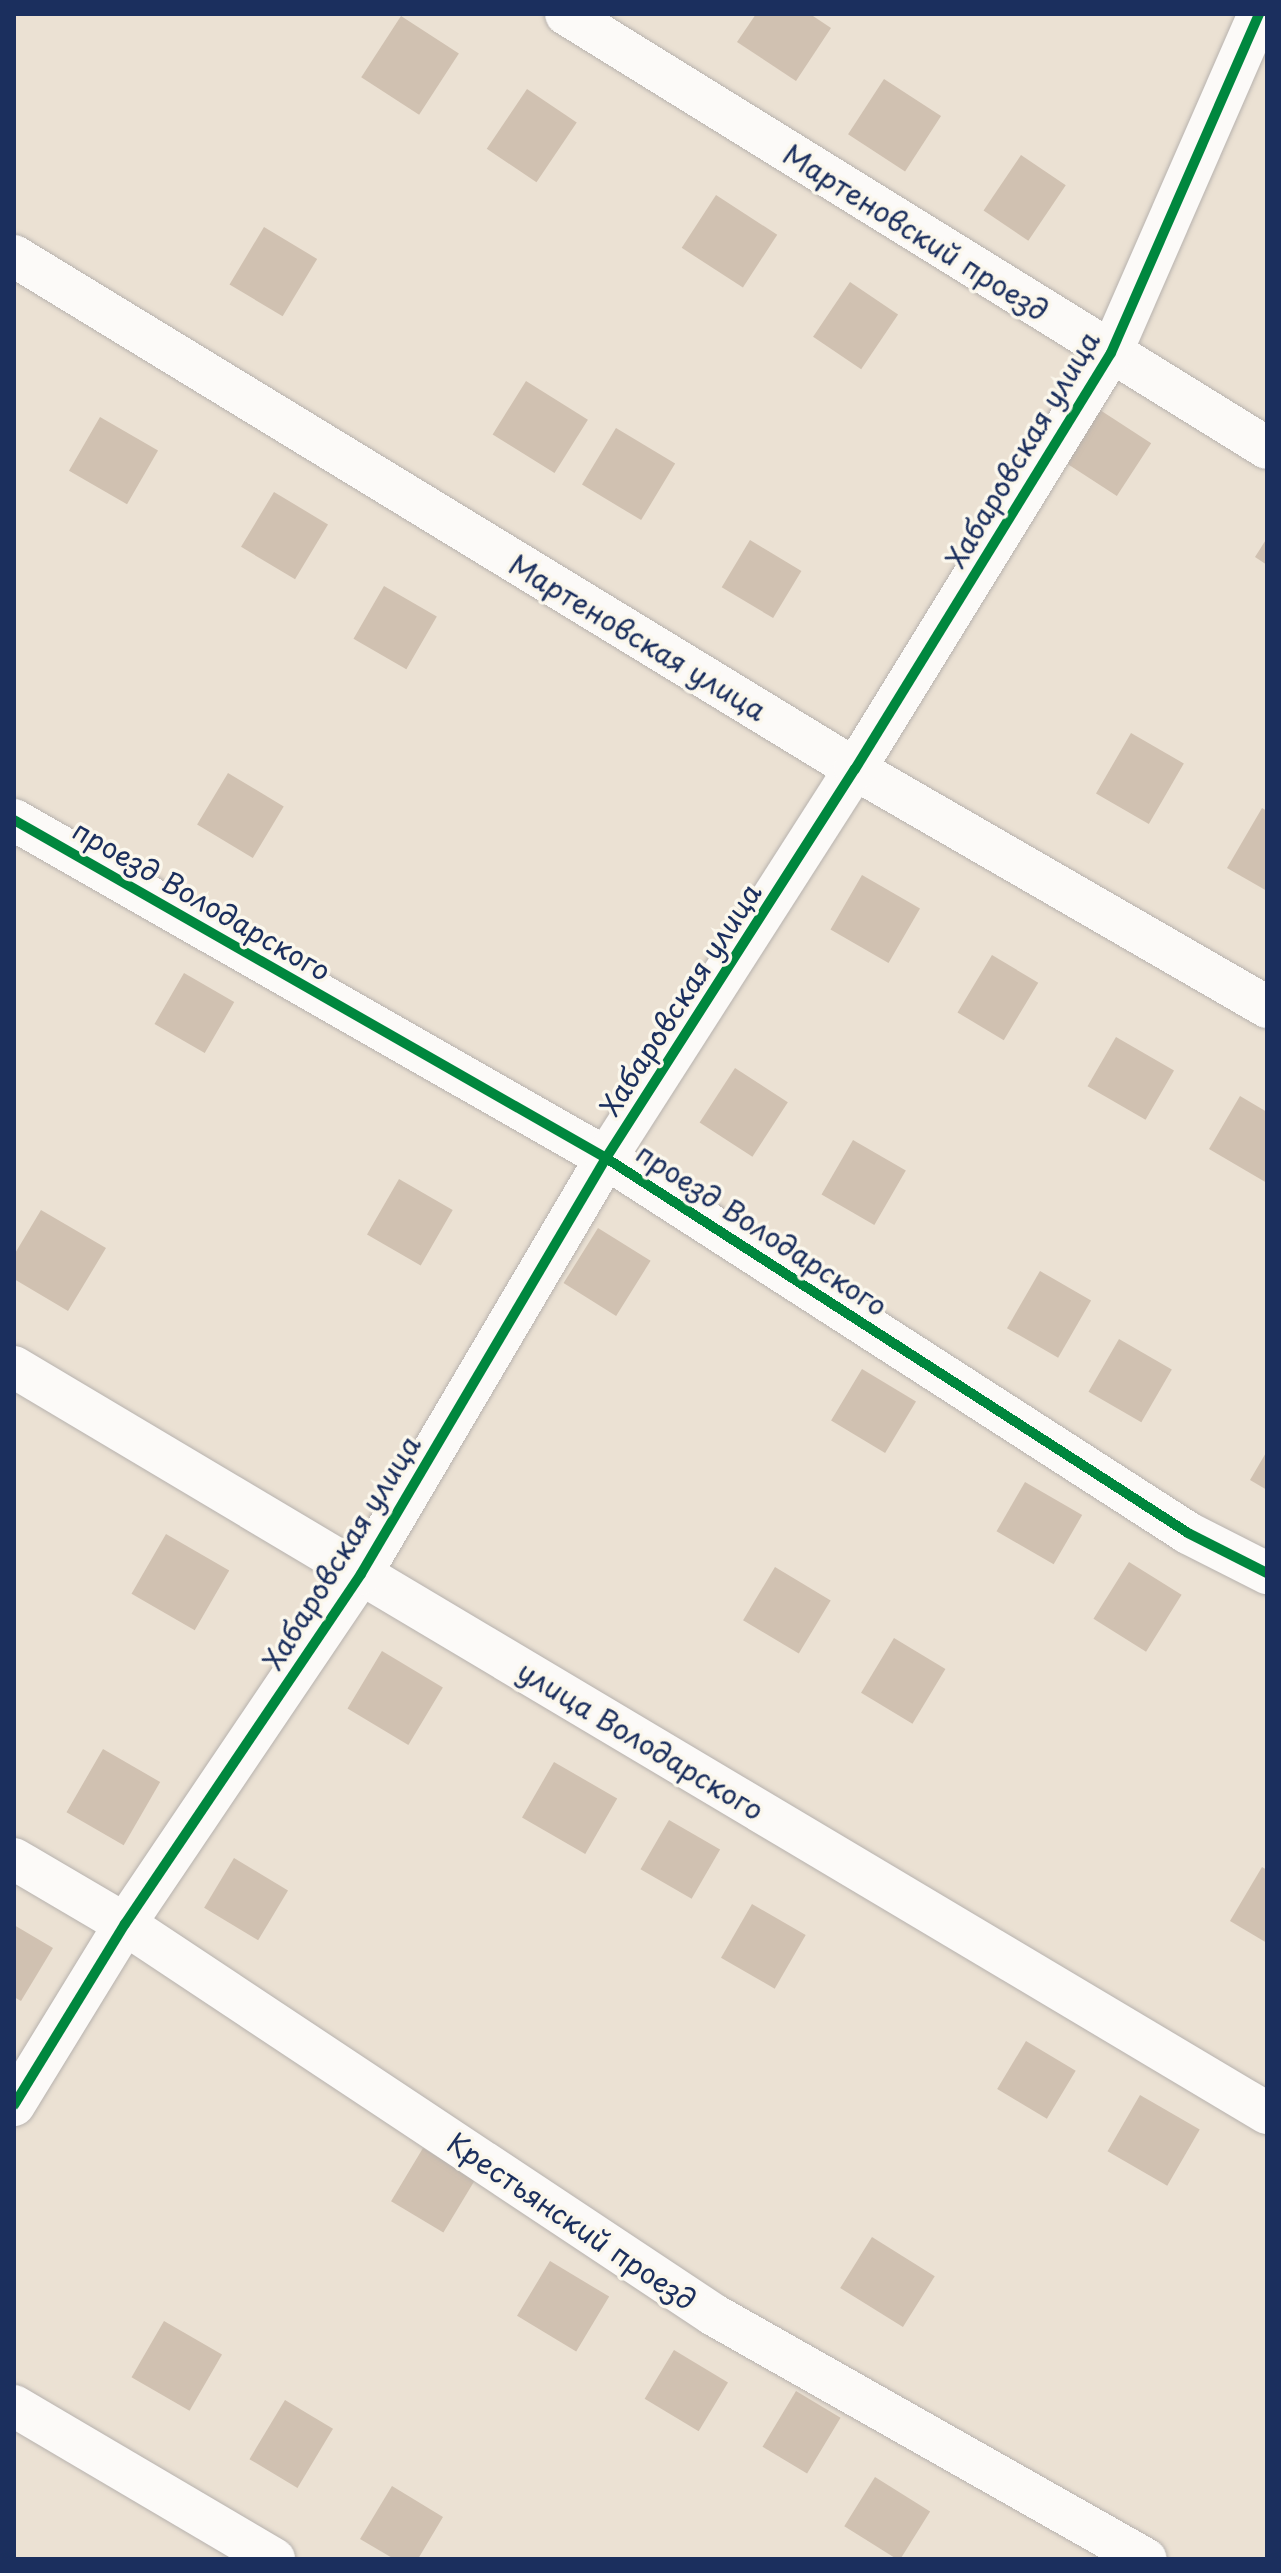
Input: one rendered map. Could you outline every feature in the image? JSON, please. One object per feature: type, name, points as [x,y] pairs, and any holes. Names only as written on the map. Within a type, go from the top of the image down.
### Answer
[{"type":"street","name":"Мартеновский проезд","points":[[566,14],[1267,448]]},
{"type":"street","name":"Хабаровская улица","points":[[14,2105],[125,1924],[361,1574],[606,1158],[855,769],[1111,353],[1259,14]]},
{"type":"street","name":"Мартеновская улица","points":[[14,256],[855,769],[1267,1007]]},
{"type":"street","name":"проезд Володарского","points":[[14,820],[606,1158],[1188,1533],[1267,1573]]},
{"type":"street","name":"улица Володарского","points":[[14,1367],[1267,2113]]},
{"type":"street","name":"Крестьянский проезд","points":[[14,1859],[125,1924],[714,2315],[1146,2559]]},
{"type":"street","points":[[14,2406],[274,2559]]},
{"type":"building","points":[[756,14],[810,14],[831,28],[796,81],[737,42]]},
{"type":"building","points":[[401,16],[459,54],[419,115],[361,77]]},
{"type":"building","points":[[884,79],[941,116],[905,171],[848,134]]},
{"type":"building","points":[[527,89],[577,123],[536,182],[487,149]]},
{"type":"building","points":[[1021,155],[1066,185],[1028,241],[984,211]]},
{"type":"building","points":[[716,195],[777,235],[743,288],[682,248]]},
{"type":"building","points":[[264,227],[317,259],[283,316],[229,284]]},
{"type":"building","points":[[850,282],[898,314],[861,369],[813,337]]},
{"type":"building","points":[[526,381],[588,420],[555,473],[493,434]]},
{"type":"building","points":[[1100,410],[1151,443],[1117,496],[1066,463]]},
{"type":"building","points":[[100,417],[158,450],[127,504],[69,471]]},
{"type":"building","points":[[616,428],[675,464],[641,520],[582,485]]},
{"type":"building","points":[[274,492],[328,524],[295,579],[241,547]]},
{"type":"building","points":[[1267,538],[1267,565],[1255,557]]},
{"type":"building","points":[[750,540],[801,571],[773,618],[722,587]]},
{"type":"building","points":[[384,586],[437,616],[406,669],[354,639]]},
{"type":"building","points":[[1131,733],[1184,764],[1149,824],[1096,794]]},
{"type":"building","points":[[228,773],[284,806],[253,858],[197,824]]},
{"type":"building","points":[[1262,808],[1267,811],[1267,891],[1227,868]]},
{"type":"building","points":[[862,875],[920,908],[889,963],[830,930]]},
{"type":"building","points":[[992,955],[1038,983],[1004,1040],[957,1012]]},
{"type":"building","points":[[184,973],[234,1002],[205,1053],[155,1024]]},
{"type":"building","points":[[1116,1037],[1174,1070],[1146,1120],[1088,1086]]},
{"type":"building","points":[[735,1068],[788,1102],[752,1157],[700,1123]]},
{"type":"building","points":[[1240,1096],[1267,1112],[1267,1183],[1209,1149]]},
{"type":"building","points":[[853,1140],[906,1170],[874,1225],[822,1195]]},
{"type":"building","points":[[399,1179],[453,1210],[421,1265],[367,1234]]},
{"type":"building","points":[[41,1210],[106,1248],[68,1311],[14,1279],[14,1255]]},
{"type":"building","points":[[598,1228],[651,1261],[616,1316],[564,1283]]},
{"type":"building","points":[[1040,1271],[1091,1300],[1058,1358],[1007,1328]]},
{"type":"building","points":[[1119,1339],[1172,1370],[1141,1422],[1088,1392]]},
{"type":"building","points":[[862,1369],[916,1401],[885,1453],[831,1420]]},
{"type":"building","points":[[1267,1451],[1267,1490],[1250,1480]]},
{"type":"building","points":[[1025,1482],[1082,1515],[1054,1564],[996,1531]]},
{"type":"building","points":[[166,1534],[229,1570],[195,1630],[132,1594]]},
{"type":"building","points":[[1129,1562],[1182,1595],[1146,1652],[1093,1619]]},
{"type":"building","points":[[775,1567],[831,1600],[799,1654],[743,1620]]},
{"type":"building","points":[[894,1638],[945,1669],[912,1724],[861,1693]]},
{"type":"building","points":[[382,1651],[443,1688],[408,1745],[347,1708]]},
{"type":"building","points":[[103,1749],[160,1782],[124,1845],[66,1812]]},
{"type":"building","points":[[554,1762],[617,1798],[585,1854],[522,1817]]},
{"type":"building","points":[[669,1820],[720,1850],[692,1899],[640,1869]]},
{"type":"building","points":[[234,1858],[288,1890],[258,1940],[204,1908]]},
{"type":"building","points":[[1262,1867],[1267,1870],[1267,1943],[1230,1921]]},
{"type":"building","points":[[752,1904],[806,1935],[775,1989],[721,1958]]},
{"type":"building","points":[[14,1925],[53,1948],[21,2001],[14,1997]]},
{"type":"building","points":[[1026,2041],[1076,2071],[1047,2119],[997,2089]]},
{"type":"building","points":[[1140,2095],[1200,2130],[1167,2186],[1108,2151]]},
{"type":"building","points":[[423,2148],[475,2179],[443,2233],[391,2201]]},
{"type":"building","points":[[872,2237],[935,2276],[903,2327],[840,2288]]},
{"type":"building","points":[[550,2261],[609,2297],[576,2351],[517,2316]]},
{"type":"building","points":[[164,2321],[222,2354],[190,2411],[132,2377]]},
{"type":"building","points":[[674,2350],[728,2382],[699,2431],[645,2399]]},
{"type":"building","points":[[796,2391],[841,2418],[807,2473],[763,2447]]},
{"type":"building","points":[[285,2400],[333,2429],[297,2488],[249,2459]]},
{"type":"building","points":[[875,2477],[930,2511],[900,2559],[844,2526]]},
{"type":"building","points":[[392,2486],[443,2517],[418,2559],[394,2559],[360,2539]]},
{"type":"cycle path","points":[[14,2105],[125,1924],[361,1574],[606,1158],[855,769],[1111,353],[1259,14]]},
{"type":"cycle path","points":[[14,820],[606,1158],[1188,1533],[1267,1573]]}]
